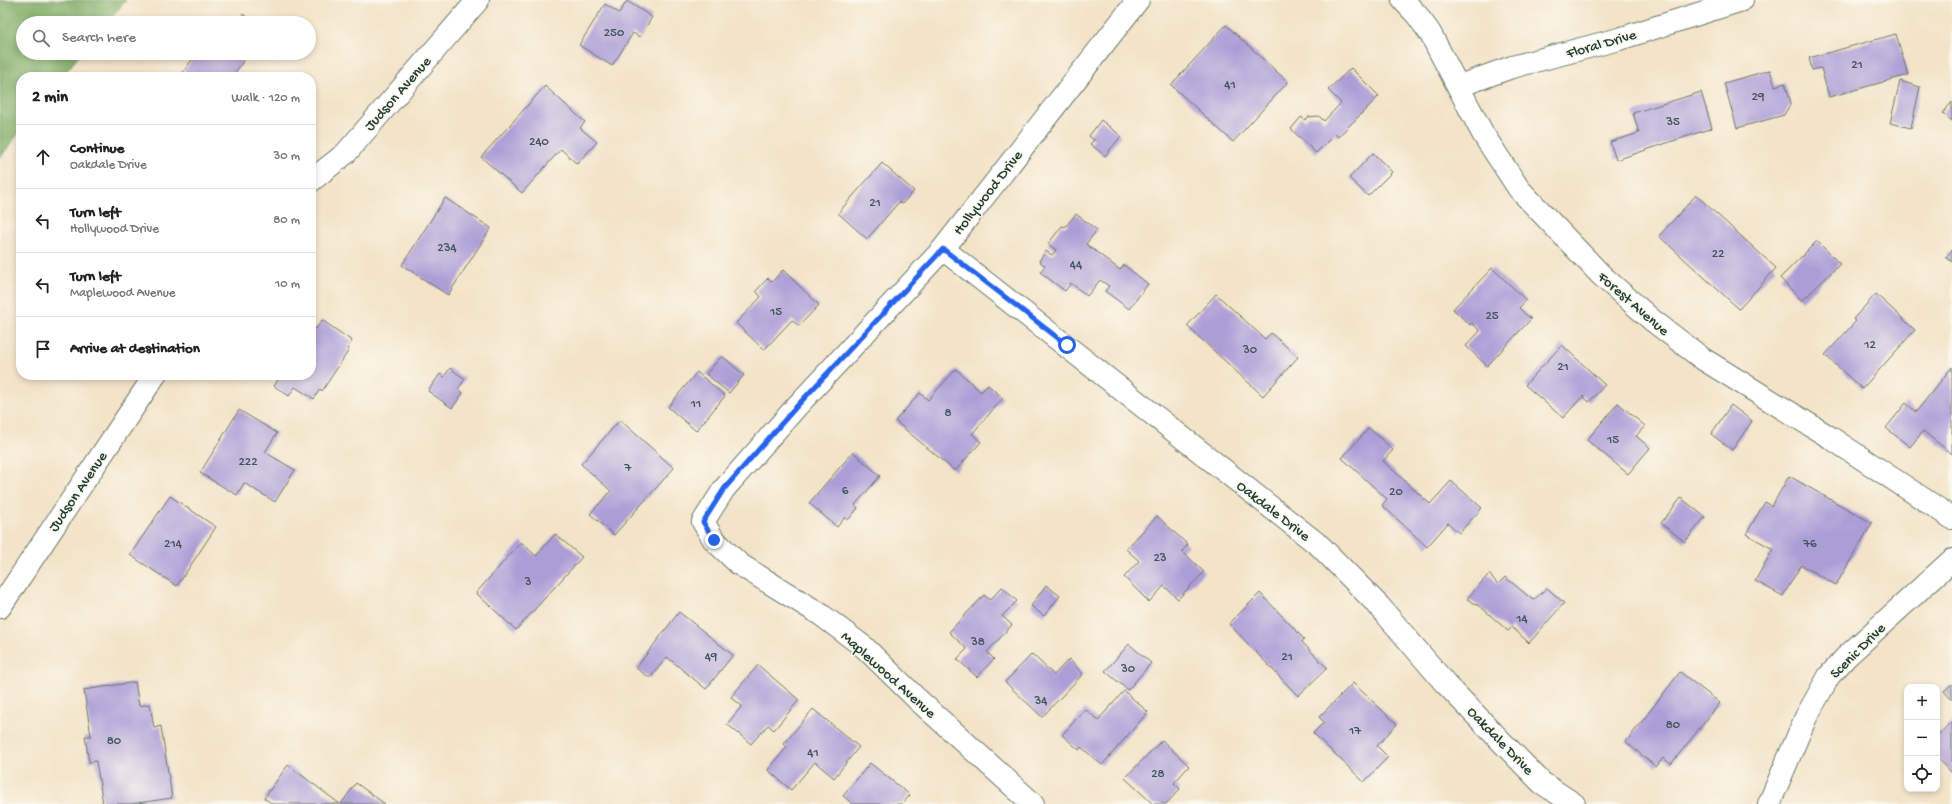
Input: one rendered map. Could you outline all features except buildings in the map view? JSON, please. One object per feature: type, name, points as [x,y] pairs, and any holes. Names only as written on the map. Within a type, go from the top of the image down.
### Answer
[{"type":"street","name":"Judson Avenue","points":[[316,177],[346,153],[478,0]]},
{"type":"street","name":"Hollywood Drive","points":[[703,522],[724,489],[797,406],[943,249],[1138,0]]},
{"type":"street","name":"Forest Avenue","points":[[1403,0],[1417,14],[1430,33],[1483,134],[1519,189],[1601,275],[1652,320],[1703,360],[1831,438],[1952,518]]},
{"type":"street","name":"Floral Drive","points":[[1459,86],[1512,67],[1619,39],[1742,0]]},
{"type":"street","name":"Oakdale Drive","points":[[943,249],[1320,546],[1380,607],[1445,683],[1542,783],[1574,804]]},
{"type":"street","name":"Judson Avenue","points":[[0,607],[152,380]]},
{"type":"street","name":"Maplewood Avenue","points":[[703,522],[714,540],[739,564],[820,614],[864,647],[923,704],[1033,804]]},
{"type":"street","name":"Scenic Drive","points":[[1770,804],[1806,717],[1829,676],[1846,657],[1952,560]]},
{"type":"green space","points":[[0,0],[126,0],[113,16],[16,16],[16,60],[75,60],[66,72],[16,72],[16,137],[0,158]]},
{"type":"route","points":[[714,540],[703,522],[724,489],[797,406],[943,249],[1067,345]]}]
